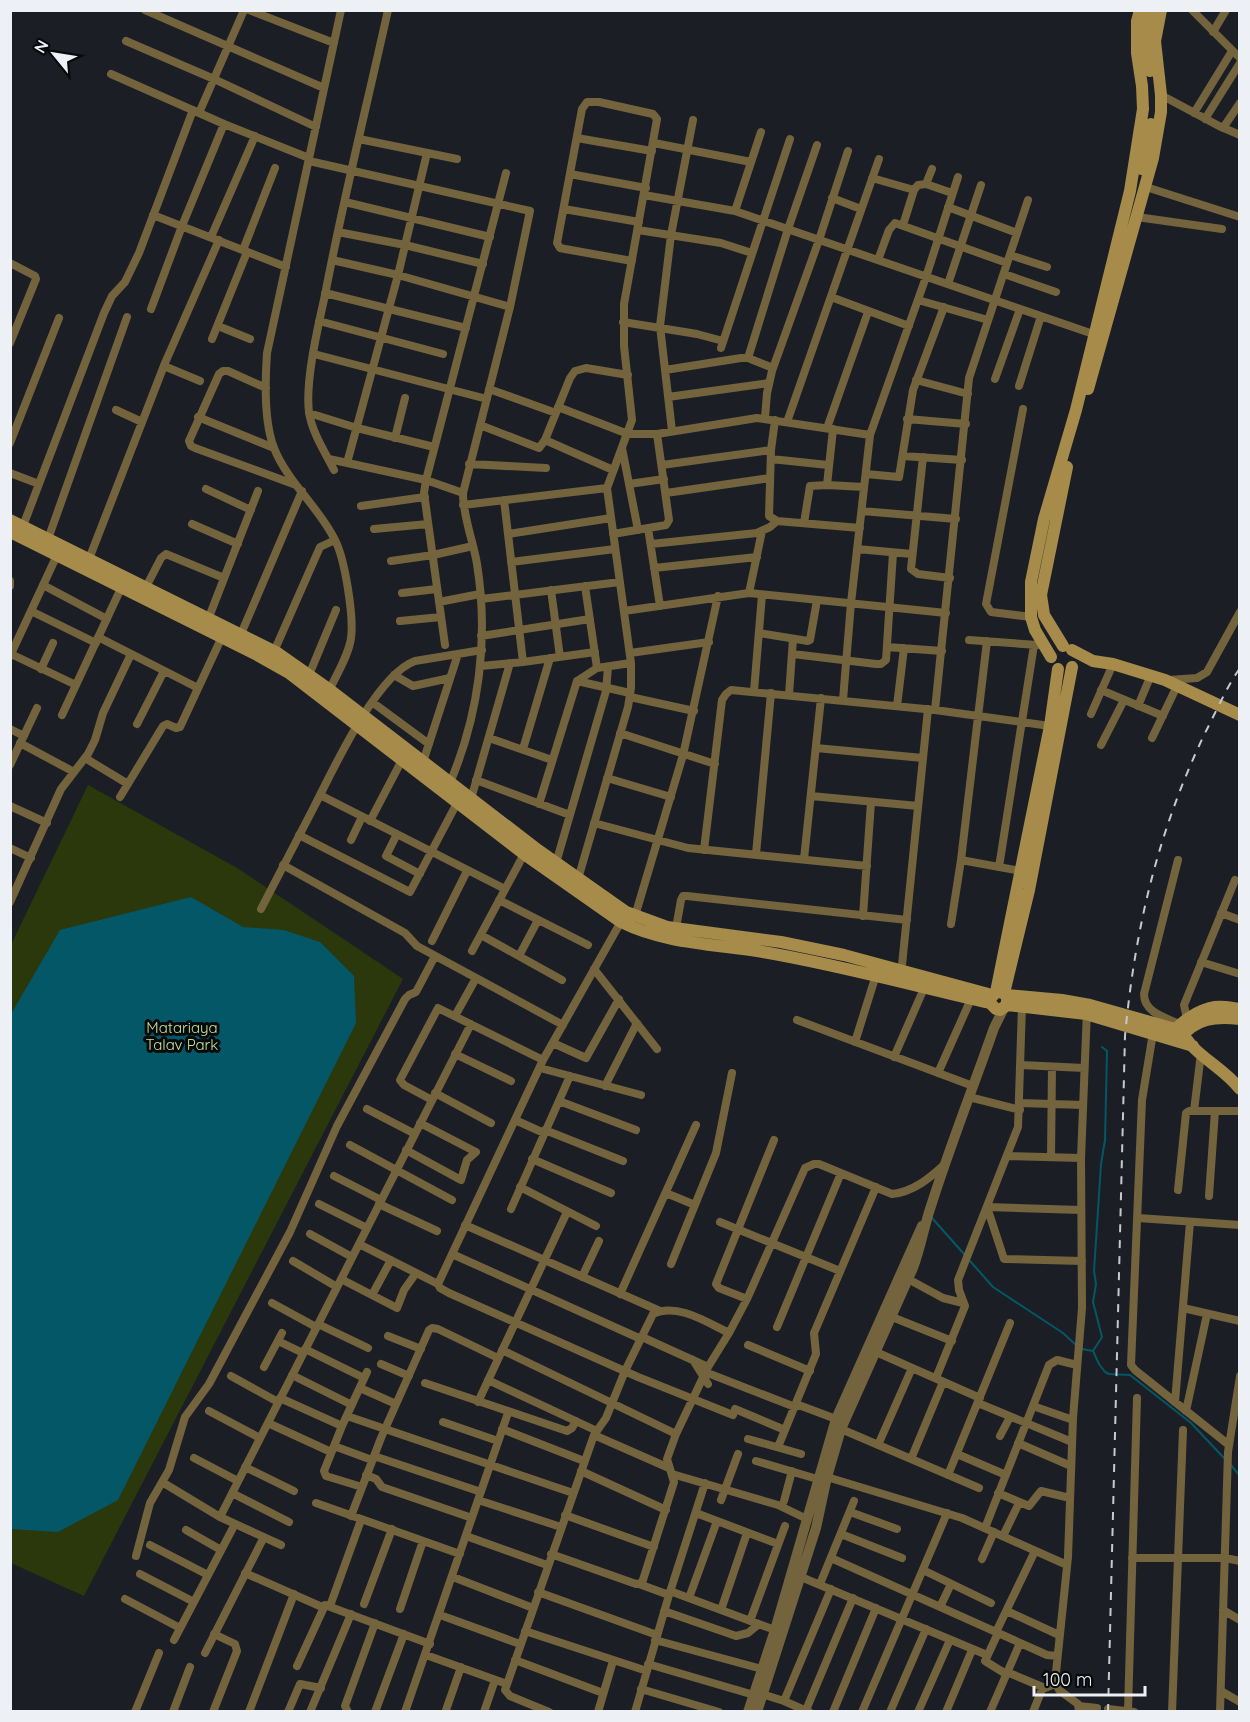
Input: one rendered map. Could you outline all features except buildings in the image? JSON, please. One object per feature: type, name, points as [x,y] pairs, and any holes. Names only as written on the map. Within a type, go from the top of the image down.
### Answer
[{"type":"main road","points":[[999,1000],[1029,890],[1075,657],[1044,615],[1041,594],[1064,479],[1127,202],[1143,109],[1137,53],[1137,21],[1140,10]]},
{"type":"main road","points":[[1127,202],[1140,172],[1149,136],[1153,106],[1146,38],[1150,10]]},
{"type":"main road","points":[[1093,661],[1065,670],[1058,669],[1052,664],[1051,657],[1039,645],[1031,617],[1031,582],[1044,519],[1098,335],[1154,158],[1161,95],[1155,41],[1161,10]]},
{"type":"main road","points":[[1138,211],[1140,172]]},
{"type":"main road","points":[[10,520],[48,538],[59,551],[89,559],[124,583],[146,587],[241,634],[271,656],[289,673],[328,695]]},
{"type":"main road","points":[[10,532],[59,551],[124,583],[221,639],[271,656],[309,675],[328,695],[360,720],[423,762],[447,788],[457,803],[524,854],[660,938],[762,952],[876,975],[901,976],[925,986],[971,999],[1062,1000],[1153,1033],[1180,1031],[1217,1017],[1239,1019]]},
{"type":"main road","points":[[1051,657],[1055,650],[1068,648],[1093,661],[1113,664],[1165,680],[1239,715]]},
{"type":"main road","points":[[999,1000],[1021,871],[1050,726],[1058,669]]},
{"type":"main road","points":[[360,720],[402,760],[447,788],[471,799],[627,916],[676,928],[781,942],[901,976],[1022,1006],[1087,1009],[1180,1031],[1197,1049],[1228,1074],[1239,1087]]},
{"type":"main road","points":[[1180,1031],[1193,1015],[1217,1006],[1239,1009]]},
{"type":"street","points":[[146,10],[228,48],[324,88]]},
{"type":"street","points":[[23,526],[104,313],[112,296],[129,275],[196,112],[247,10],[334,43]]},
{"type":"street","points":[[328,695],[351,641],[352,625],[342,561],[335,540],[274,448],[266,388],[267,353],[340,10]]},
{"type":"street","points":[[334,470],[313,428],[308,396],[325,293],[388,10]]},
{"type":"street","points":[[1192,10],[1239,58]]},
{"type":"street","points":[[1213,32],[1226,10]]},
{"type":"street","points":[[126,41],[316,127]]},
{"type":"street","points":[[1194,113],[1232,51]]},
{"type":"street","points":[[1205,119],[1239,63]]},
{"type":"street","points":[[111,74],[309,159],[530,212],[510,307],[468,464],[463,492],[463,505],[473,546],[480,596],[482,650],[481,666],[468,728],[447,788]]},
{"type":"street","points":[[1161,95],[1239,135]]},
{"type":"street","points":[[578,879],[630,695],[630,653],[607,488],[628,434],[632,414],[623,322],[624,304],[639,226],[657,119],[653,114],[592,101],[584,105],[582,110],[557,243],[560,248],[632,261]]},
{"type":"street","points":[[1223,128],[1239,104]]},
{"type":"street","points":[[672,431],[660,329],[671,236],[693,120]]},
{"type":"street","points":[[151,309],[224,124]]},
{"type":"street","points":[[735,211],[761,132]]},
{"type":"street","points":[[89,559],[255,136]]},
{"type":"street","points":[[577,138],[688,149],[751,162]]},
{"type":"street","points":[[359,139],[457,159]]},
{"type":"street","points":[[623,322],[698,334],[722,344],[790,139]]},
{"type":"street","points":[[748,358],[817,145]]},
{"type":"street","points":[[765,418],[773,368],[848,151]]},
{"type":"street","points":[[347,462],[398,275],[428,153]]},
{"type":"street","points":[[787,422],[879,159]]},
{"type":"street","points":[[212,339],[275,168]]},
{"type":"street","points":[[926,184],[932,169]]},
{"type":"street","points":[[445,645],[424,497],[426,480],[506,172]]},
{"type":"street","points":[[570,174],[645,191],[677,201],[735,211],[1098,335]]},
{"type":"street","points":[[843,700],[851,603],[870,435],[926,277],[958,177]]},
{"type":"street","points":[[872,178],[914,190]]},
{"type":"street","points":[[903,225],[914,190],[918,185],[926,184],[952,194]]},
{"type":"street","points":[[948,284],[981,185]]},
{"type":"street","points":[[1146,187],[1239,216]]},
{"type":"street","points":[[832,198],[861,209]]},
{"type":"street","points":[[901,976],[923,758],[942,651],[969,378],[1028,200]]},
{"type":"street","points":[[345,202],[490,237]]},
{"type":"street","points":[[948,207],[1017,233]]},
{"type":"street","points":[[564,209],[639,226],[671,236],[730,245],[752,253]]},
{"type":"street","points":[[1138,211],[1222,229]]},
{"type":"street","points":[[153,215],[286,267]]},
{"type":"street","points":[[878,260],[891,225],[895,223],[960,246],[1047,267]]},
{"type":"street","points":[[338,232],[483,264]]},
{"type":"street","points":[[332,260],[398,275],[510,307]]},
{"type":"street","points":[[10,263],[35,276],[36,279],[10,343]]},
{"type":"street","points":[[1004,274],[1056,292]]},
{"type":"street","points":[[325,293],[466,328]]},
{"type":"street","points":[[831,297],[909,326]]},
{"type":"street","points":[[918,300],[988,320]]},
{"type":"street","points":[[866,474],[899,477],[907,419],[916,380],[944,307]]},
{"type":"street","points":[[994,379],[1020,309]]},
{"type":"street","points":[[827,485],[830,429],[868,312]]},
{"type":"street","points":[[1018,386],[1041,316]]},
{"type":"street","points":[[48,538],[127,317]]},
{"type":"street","points":[[10,443],[59,318]]},
{"type":"street","points":[[320,321],[443,354]]},
{"type":"street","points":[[218,326],[250,339]]},
{"type":"street","points":[[314,354],[487,399]]},
{"type":"street","points":[[665,370],[741,358],[748,358],[773,368]]},
{"type":"street","points":[[164,366],[200,381]]},
{"type":"street","points":[[480,425],[536,447],[543,446],[570,378],[579,369],[597,369],[628,375]]},
{"type":"street","points":[[266,388],[228,371],[223,371],[219,374],[198,417],[189,441],[191,446],[299,488]]},
{"type":"street","points":[[916,380],[968,394]]},
{"type":"street","points":[[668,397],[769,383]]},
{"type":"street","points":[[489,389],[628,434],[657,434],[744,419],[765,418],[870,435]]},
{"type":"street","points":[[396,438],[405,398]]},
{"type":"street","points":[[1023,409],[986,604],[988,609],[996,613],[1031,617]]},
{"type":"street","points":[[116,410],[142,422]]},
{"type":"street","points":[[309,413],[357,428],[434,447]]},
{"type":"street","points":[[198,417],[274,448]]},
{"type":"street","points":[[907,419],[966,424]]},
{"type":"street","points":[[775,420],[768,513],[771,519],[860,528]]},
{"type":"street","points":[[613,534],[668,523],[657,434]]},
{"type":"street","points":[[545,440],[613,470]]},
{"type":"street","points":[[622,447],[638,530]]},
{"type":"street","points":[[662,465],[771,455],[828,465]]},
{"type":"street","points":[[903,456],[962,460]]},
{"type":"street","points":[[923,457],[911,569],[918,574],[950,578]]},
{"type":"street","points":[[328,459],[426,480],[463,492]]},
{"type":"street","points":[[468,464],[546,468]]},
{"type":"street","points":[[10,473],[39,484]]},
{"type":"street","points":[[666,493],[770,478]]},
{"type":"street","points":[[629,484],[664,479]]},
{"type":"street","points":[[804,523],[810,486],[864,487]]},
{"type":"street","points":[[241,634],[299,488]]},
{"type":"street","points":[[463,505],[607,488]]},
{"type":"street","points":[[206,489],[251,510]]},
{"type":"street","points":[[209,618],[258,491]]},
{"type":"street","points":[[361,506],[424,497]]},
{"type":"street","points":[[504,500],[523,662]]},
{"type":"street","points":[[862,511],[956,519]]},
{"type":"street","points":[[508,534],[611,518]]},
{"type":"street","points":[[651,544],[762,531],[777,521]]},
{"type":"street","points":[[192,524],[238,544]]},
{"type":"street","points":[[374,529],[428,524]]},
{"type":"street","points":[[648,528],[660,606]]},
{"type":"street","points":[[749,593],[762,531]]},
{"type":"street","points":[[271,656],[320,547],[335,540]]},
{"type":"street","points":[[391,561],[473,546]]},
{"type":"street","points":[[511,562],[615,549]]},
{"type":"street","points":[[857,549],[912,554]]},
{"type":"street","points":[[59,551],[11,655],[76,685]]},
{"type":"street","points":[[793,654],[880,664],[885,660],[893,553]]},
{"type":"street","points":[[146,587],[161,558],[166,554],[224,578]]},
{"type":"street","points":[[654,568],[757,557]]},
{"type":"street","points":[[439,603],[480,596],[515,595],[620,582]]},
{"type":"street","points":[[62,715],[124,583]]},
{"type":"street","points":[[43,585],[107,619]]},
{"type":"street","points":[[585,586],[597,668]]},
{"type":"street","points":[[402,593],[437,589]]},
{"type":"street","points":[[551,591],[560,657]]},
{"type":"street","points":[[624,611],[749,593],[946,613]]},
{"type":"street","points":[[754,691],[762,595]]},
{"type":"street","points":[[438,1284],[542,1064],[594,969],[627,916],[658,841],[694,711],[718,596]]},
{"type":"street","points":[[759,633],[810,640],[817,600]]},
{"type":"street","points":[[309,675],[336,610]]},
{"type":"street","points":[[31,611],[131,654],[198,688]]},
{"type":"street","points":[[400,621],[441,617]]},
{"type":"street","points":[[1165,680],[1197,678],[1207,672],[1238,618]]},
{"type":"street","points":[[481,636],[590,619]]},
{"type":"street","points":[[120,797],[163,726],[167,724],[176,728],[180,727],[221,639]]},
{"type":"street","points":[[789,694],[794,639]]},
{"type":"street","points":[[969,640],[1039,645],[1021,723],[999,867]]},
{"type":"street","points":[[951,924],[961,860],[987,641]]},
{"type":"street","points":[[630,653],[709,642]]},
{"type":"street","points":[[41,669],[53,643]]},
{"type":"street","points":[[886,647],[942,651]]},
{"type":"street","points":[[897,706],[904,648]]},
{"type":"street","points":[[261,909],[360,720],[394,675],[406,664],[414,661],[482,650]]},
{"type":"street","points":[[481,666],[595,652]]},
{"type":"street","points":[[10,902],[13,890],[31,858],[62,789],[95,740],[103,713],[131,654]]},
{"type":"street","points":[[423,762],[458,654]]},
{"type":"street","points":[[523,749],[550,658]]},
{"type":"street","points":[[471,799],[510,663]]},
{"type":"street","points":[[539,804],[577,681],[597,668],[631,663]]},
{"type":"street","points":[[1091,714],[1113,664]]},
{"type":"street","points":[[556,863],[607,688],[608,667]]},
{"type":"street","points":[[137,724],[164,671]]},
{"type":"street","points":[[394,675],[413,686],[450,678]]},
{"type":"street","points":[[1138,706],[1151,675]]},
{"type":"street","points":[[577,681],[694,711]]},
{"type":"street","points":[[1152,738],[1178,686]]},
{"type":"street","points":[[704,850],[722,700],[731,690],[897,706],[1050,726]]},
{"type":"street","points":[[1101,690],[1163,716]]},
{"type":"street","points":[[756,854],[771,693]]},
{"type":"street","points":[[804,859],[821,698]]},
{"type":"street","points":[[1101,745],[1124,700]]},
{"type":"street","points":[[372,702],[429,744]]},
{"type":"street","points":[[10,765],[37,708]]},
{"type":"street","points":[[10,729],[22,740],[74,772]]},
{"type":"street","points":[[620,733],[715,764]]},
{"type":"street","points":[[489,738],[552,760]]},
{"type":"street","points":[[816,748],[923,758]]},
{"type":"street","points":[[85,758],[128,784]]},
{"type":"street","points":[[351,840],[402,760]]},
{"type":"street","points":[[607,778],[671,797]]},
{"type":"street","points":[[476,780],[570,815]]},
{"type":"street","points":[[320,795],[505,889]]},
{"type":"street","points":[[811,796],[918,806]]},
{"type":"street","points":[[863,916],[871,802]]},
{"type":"street","points":[[299,835],[409,892],[457,803]]},
{"type":"street","points":[[10,806],[46,823]]},
{"type":"street","points":[[594,823],[658,841],[704,850],[867,866]]},
{"type":"street","points":[[397,834],[386,856],[420,874]]},
{"type":"street","points":[[10,848],[31,858]]},
{"type":"street","points":[[472,951],[524,854]]},
{"type":"street","points":[[961,860],[1021,871]]},
{"type":"street","points":[[1178,860],[1144,1001],[1146,1006],[1180,1031],[1184,1005],[1235,880]]},
{"type":"street","points":[[284,865],[405,933],[417,946],[563,1025]]},
{"type":"street","points":[[432,941],[467,871]]},
{"type":"street","points":[[676,928],[681,900],[687,896],[907,920]]},
{"type":"street","points":[[499,900],[588,945]]},
{"type":"street","points":[[1221,912],[1239,920]]},
{"type":"street","points":[[519,956],[538,920]]},
{"type":"street","points":[[480,935],[562,980]]},
{"type":"street","points":[[136,1556],[150,1503],[169,1470],[185,1417],[209,1384],[290,1232],[337,1126],[405,999],[417,990],[435,956]]},
{"type":"street","points":[[1201,962],[1239,974]]},
{"type":"street","points":[[594,969],[657,1049]]},
{"type":"street","points":[[855,1042],[876,975]]},
{"type":"street","points":[[455,1016],[476,978]]},
{"type":"street","points":[[894,1057],[925,986]]},
{"type":"street","points":[[553,1043],[586,1058],[619,999]]},
{"type":"street","points":[[938,1073],[971,999]]},
{"type":"street","points":[[758,1700],[762,1669],[807,1519],[823,1479],[839,1424],[929,1210],[993,1028],[999,1000]]},
{"type":"street","points":[[911,1459],[964,1311],[965,1306],[958,1286],[961,1273],[1018,1127],[1022,1006]]},
{"type":"street","points":[[491,1123],[434,1096],[404,1085],[400,1080],[436,1010],[441,1008],[542,1064],[570,1076],[641,1095]]},
{"type":"street","points":[[1087,1009],[1081,1158],[1082,1308],[1073,1420],[1067,1565],[1055,1684],[1059,1690],[1076,1702],[1079,1709],[1097,1708]]},
{"type":"street","points":[[796,1020],[973,1086]]},
{"type":"street","points":[[605,1086],[638,1023]]},
{"type":"street","points":[[220,1516],[471,1024]]},
{"type":"street","points":[[1153,1033],[1142,1100],[1131,1365],[1174,1402],[1229,1444]]},
{"type":"street","points":[[1194,1111],[1197,1049]]},
{"type":"street","points":[[455,1054],[511,1081]]},
{"type":"street","points":[[1021,1065],[1084,1068]]},
{"type":"street","points":[[1051,1157],[1052,1067]]},
{"type":"street","points":[[671,1264],[716,1153],[732,1073]]},
{"type":"street","points":[[511,1209],[570,1076]]},
{"type":"street","points":[[969,1097],[1020,1106],[1052,1103],[1083,1105]]},
{"type":"street","points":[[559,1101],[636,1130]]},
{"type":"street","points":[[367,1109],[415,1134]]},
{"type":"street","points":[[1178,1190],[1187,1111],[1239,1111]]},
{"type":"street","points":[[1209,1196],[1215,1111]]},
{"type":"street","points":[[515,1120],[623,1161]]},
{"type":"street","points":[[406,1150],[461,1180],[467,1160],[476,1152],[420,1123]]},
{"type":"street","points":[[620,1294],[696,1125]]},
{"type":"street","points":[[747,1299],[719,1288],[716,1284],[774,1140]]},
{"type":"street","points":[[350,1145],[452,1200]]},
{"type":"street","points":[[1007,1156],[1081,1158]]},
{"type":"street","points":[[532,1159],[610,1193]]},
{"type":"street","points":[[639,1584],[642,1583],[674,1482],[667,1459],[676,1434],[691,1399],[747,1299],[805,1167],[814,1164],[892,1194],[914,1188],[945,1163]]},
{"type":"street","points":[[777,1326],[841,1173]]},
{"type":"street","points":[[334,1176],[437,1231]]},
{"type":"street","points":[[520,1187],[596,1226]]},
{"type":"street","points":[[778,1448],[816,1354],[814,1333],[876,1187]]},
{"type":"street","points":[[666,1193],[696,1205]]},
{"type":"street","points":[[319,1204],[367,1228]]},
{"type":"street","points":[[987,1207],[1081,1210]]},
{"type":"street","points":[[987,1207],[1004,1259],[1082,1261]]},
{"type":"street","points":[[839,1424],[876,1352],[909,1279],[921,1248],[929,1210]]},
{"type":"street","points":[[478,1402],[567,1212]]},
{"type":"street","points":[[1138,1218],[1239,1225]]},
{"type":"street","points":[[720,1222],[840,1271]]},
{"type":"street","points":[[1174,1402],[1190,1222]]},
{"type":"street","points":[[465,1225],[660,1311],[688,1314],[729,1333]]},
{"type":"street","points":[[310,1234],[352,1257]]},
{"type":"street","points":[[582,1277],[599,1241]]},
{"type":"street","points":[[359,1244],[438,1284],[440,1288],[449,1293],[626,1371],[691,1399],[785,1431]]},
{"type":"street","points":[[452,1254],[693,1360],[706,1375],[839,1424],[878,1445],[979,1488]]},
{"type":"street","points":[[372,1295],[391,1260]]},
{"type":"street","points":[[293,1261],[397,1308],[404,1290],[416,1273]]},
{"type":"street","points":[[909,1279],[943,1298],[963,1304]]},
{"type":"street","points":[[272,1303],[368,1348]]},
{"type":"street","points":[[1183,1308],[1239,1321]]},
{"type":"street","points":[[549,1712],[507,1694],[505,1690],[584,1461],[596,1433],[606,1418],[651,1317],[660,1311]]},
{"type":"street","points":[[1186,1411],[1207,1314]]},
{"type":"street","points":[[892,1317],[952,1341]]},
{"type":"street","points":[[948,1475],[1010,1323]]},
{"type":"street","points":[[351,1516],[373,1458],[429,1330],[435,1328],[500,1354],[676,1434]]},
{"type":"street","points":[[388,1336],[421,1349]]},
{"type":"street","points":[[264,1367],[280,1337],[304,1351],[366,1375],[324,1471],[324,1474],[362,1487]]},
{"type":"street","points":[[748,1344],[810,1371]]},
{"type":"street","points":[[876,1352],[940,1380],[1010,1417],[1072,1442]]},
{"type":"street","points":[[984,1528],[1052,1362],[1057,1360],[1077,1365]]},
{"type":"street","points":[[381,1364],[409,1376]]},
{"type":"street","points":[[878,1445],[912,1368]]},
{"type":"street","points":[[292,1375],[352,1405]]},
{"type":"street","points":[[231,1376],[279,1400],[342,1426]]},
{"type":"street","points":[[1220,1712],[1227,1464],[1239,1376]]},
{"type":"street","points":[[488,1380],[576,1421],[671,1471],[705,1484],[778,1505],[807,1519]]},
{"type":"street","points":[[425,1383],[508,1413],[567,1431],[576,1421]]},
{"type":"street","points":[[360,1388],[396,1404]]},
{"type":"street","points":[[1128,1711],[1137,1398]]},
{"type":"street","points":[[1033,1406],[1073,1420]]},
{"type":"street","points":[[209,1412],[260,1438]]},
{"type":"street","points":[[405,1712],[508,1413]]},
{"type":"street","points":[[347,1416],[573,1493]]},
{"type":"street","points":[[1000,1436],[1010,1417]]},
{"type":"street","points":[[443,1422],[498,1441]]},
{"type":"street","points":[[268,1423],[333,1449],[373,1458],[561,1527]]},
{"type":"street","points":[[502,1430],[584,1461]]},
{"type":"street","points":[[1172,1712],[1183,1430]]},
{"type":"street","points":[[748,1439],[801,1454]]},
{"type":"street","points":[[1229,1444],[1239,1440]]},
{"type":"street","points":[[1018,1443],[1071,1466]]},
{"type":"street","points":[[721,1500],[738,1454]]},
{"type":"street","points":[[957,1454],[1006,1474]]},
{"type":"street","points":[[194,1458],[238,1481]]},
{"type":"street","points":[[756,1461],[947,1513],[1067,1565]]},
{"type":"street","points":[[245,1467],[294,1491]]},
{"type":"street","points":[[581,1471],[666,1510]]},
{"type":"street","points":[[784,1501],[792,1471]]},
{"type":"street","points":[[366,1475],[376,1479],[382,1486],[472,1518]]},
{"type":"street","points":[[748,1712],[758,1700],[801,1577],[816,1528],[823,1479]]},
{"type":"street","points":[[162,1482],[235,1524],[281,1545]]},
{"type":"street","points":[[635,1712],[669,1593],[705,1484]]},
{"type":"street","points":[[998,1493],[1030,1506],[1039,1492],[1043,1491],[1070,1498]]},
{"type":"street","points":[[232,1493],[289,1522]]},
{"type":"street","points":[[820,1584],[854,1501]]},
{"type":"street","points":[[316,1503],[460,1554]]},
{"type":"street","points":[[982,1559],[1019,1503]]},
{"type":"street","points":[[850,1512],[897,1528]]},
{"type":"street","points":[[696,1513],[778,1544]]},
{"type":"street","points":[[862,1712],[947,1513]]},
{"type":"street","points":[[565,1515],[654,1547]]},
{"type":"street","points":[[297,1666],[326,1607],[361,1520]]},
{"type":"street","points":[[689,1598],[717,1521]]},
{"type":"street","points":[[174,1640],[235,1524]]},
{"type":"street","points":[[664,1611],[736,1636],[748,1633],[754,1623],[785,1526]]},
{"type":"street","points":[[364,1604],[392,1529]]},
{"type":"street","points":[[186,1530],[221,1550]]},
{"type":"street","points":[[721,1610],[747,1533]]},
{"type":"street","points":[[841,1534],[902,1558]]},
{"type":"street","points":[[466,1536],[548,1565]]},
{"type":"street","points":[[205,1653],[264,1537]]},
{"type":"street","points":[[400,1609],[423,1541]]},
{"type":"street","points":[[150,1545],[208,1575]]},
{"type":"street","points":[[1035,1551],[986,1662],[1043,1687],[1055,1684]]},
{"type":"street","points":[[551,1554],[639,1584],[689,1598],[775,1630]]},
{"type":"street","points":[[831,1558],[1047,1655],[1057,1656]]},
{"type":"street","points":[[1132,1558],[1225,1558],[1239,1561]]},
{"type":"street","points":[[923,1570],[992,1603]]},
{"type":"street","points":[[245,1573],[326,1607],[430,1644]]},
{"type":"street","points":[[140,1574],[194,1602]]},
{"type":"street","points":[[453,1577],[533,1608]]},
{"type":"street","points":[[801,1577],[987,1656]]},
{"type":"street","points":[[940,1607],[951,1584]]},
{"type":"street","points":[[784,1701],[831,1589]]},
{"type":"street","points":[[538,1592],[656,1638],[762,1669]]},
{"type":"street","points":[[249,1712],[294,1594]]},
{"type":"street","points":[[525,1632],[613,1661],[648,1667],[758,1700],[784,1701],[808,1711],[853,1598]]},
{"type":"street","points":[[125,1599],[180,1628]]},
{"type":"street","points":[[833,1712],[876,1608]]},
{"type":"street","points":[[1223,1610],[1239,1620]]},
{"type":"street","points":[[1007,1611],[1059,1635]]},
{"type":"street","points":[[310,1712],[351,1614]]},
{"type":"street","points":[[440,1615],[520,1644]]},
{"type":"street","points":[[348,1712],[345,1706],[375,1623]]},
{"type":"street","points":[[891,1712],[926,1629]]},
{"type":"street","points":[[214,1634],[235,1644],[237,1651],[215,1711]]},
{"type":"street","points":[[375,1712],[404,1635]]},
{"type":"street","points":[[918,1712],[950,1640]]},
{"type":"street","points":[[990,1712],[1020,1643]]},
{"type":"street","points":[[946,1712],[972,1650]]},
{"type":"street","points":[[135,1712],[159,1653]]},
{"type":"street","points":[[426,1655],[507,1684]]},
{"type":"street","points":[[515,1660],[603,1693]]},
{"type":"street","points":[[598,1712],[613,1661]]},
{"type":"street","points":[[173,1712],[190,1667]]},
{"type":"street","points":[[446,1710],[461,1667]]},
{"type":"street","points":[[484,1712],[495,1680]]},
{"type":"street","points":[[288,1712],[300,1684],[321,1688]]},
{"type":"street","points":[[1033,1712],[1043,1687]]},
{"type":"street","points":[[641,1689],[719,1712]]},
{"type":"street","points":[[1221,1691],[1239,1702]]},
{"type":"street","points":[[521,1712],[524,1702]]},
{"type":"street","points":[[1108,1709],[1134,1712]]},
{"type":"green space","name":"Matariaya Talav Park","points":[[88,785],[237,868],[403,979],[84,1596],[11,1563],[10,947]]},
{"type":"water","name":"Matariaya Talav Park","points":[[191,897],[243,927],[284,930],[320,942],[354,976],[356,1023],[118,1500],[58,1532],[11,1529],[11,1014],[60,930]]},
{"type":"waterway","points":[[1102,1047],[1107,1051],[1105,1140],[1101,1164],[1094,1271],[1096,1284],[1093,1302],[1102,1337],[1093,1351],[1105,1372],[1130,1375],[1191,1423],[1224,1458]]},
{"type":"waterway","points":[[932,1218],[964,1254]]},
{"type":"waterway","points":[[970,1261],[993,1287],[1063,1333],[1077,1346]]},
{"type":"waterway","points":[[1082,1349],[1093,1351]]},
{"type":"waterway","points":[[1230,1464],[1240,1476]]},
{"type":"railway","points":[[1108,1712],[1125,1036],[1129,996],[1151,881],[1174,807],[1205,733],[1240,668]]}]
